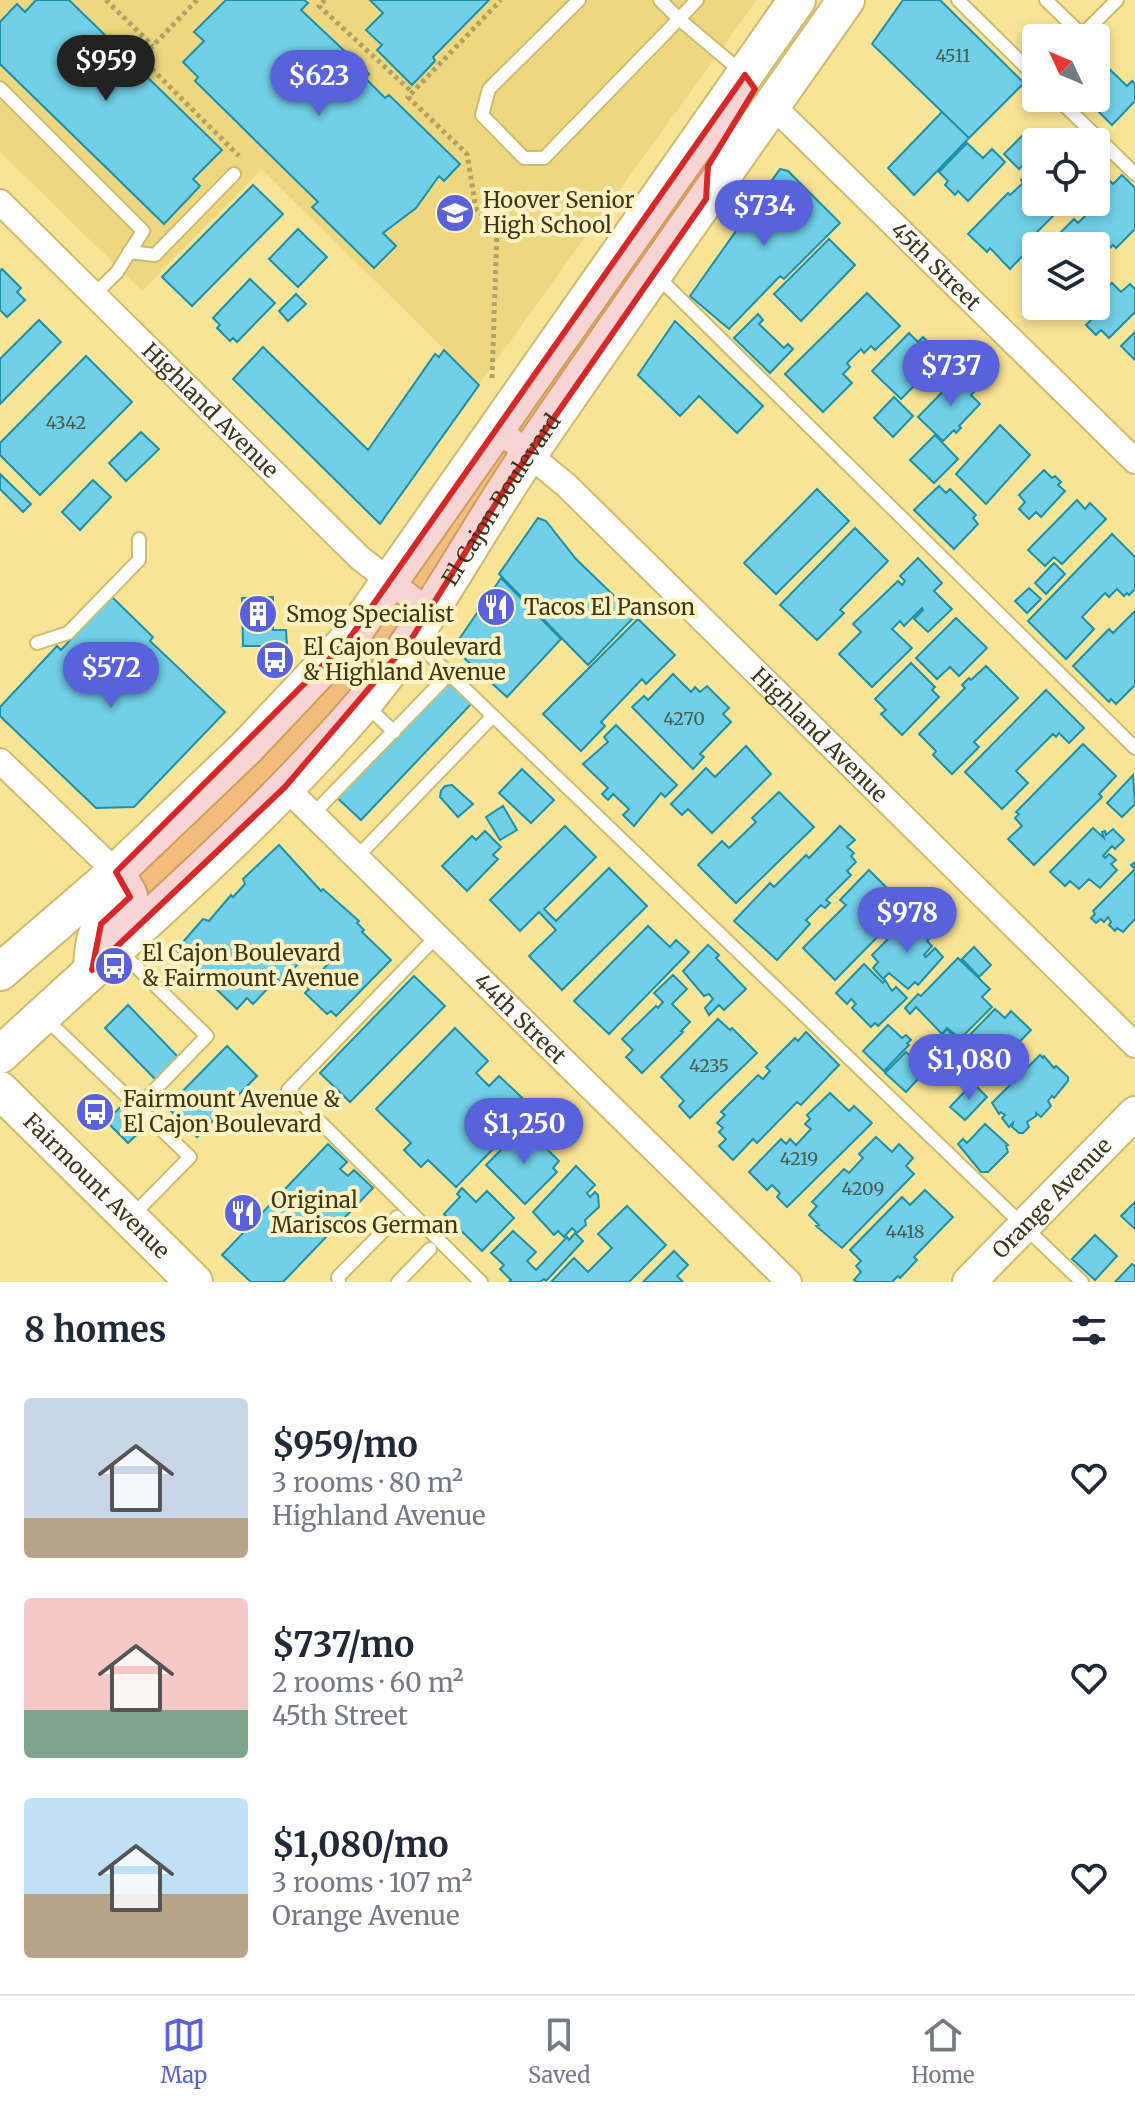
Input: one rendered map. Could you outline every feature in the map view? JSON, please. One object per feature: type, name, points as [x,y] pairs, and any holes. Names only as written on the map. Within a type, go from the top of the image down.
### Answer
[{"type":"main road","name":"El Cajon Boulevard","points":[[0,972],[116,872],[289,704],[349,639],[797,0]]},
{"type":"main road","name":"El Cajon Boulevard","points":[[0,1055],[155,916],[285,787],[364,702],[420,624],[529,454],[846,0]]},
{"type":"main road","points":[[706,199],[708,166],[750,104],[755,89],[745,75]]},
{"type":"main road","points":[[285,787],[273,765],[276,735],[289,704]]},
{"type":"main road","points":[[105,960],[94,939],[101,924],[129,895],[116,872]]},
{"type":"main road","name":"Fairmount Avenue","points":[[0,1090],[194,1282]]},
{"type":"main road","name":"Orange Avenue","points":[[969,1282],[1135,1113]]},
{"type":"street","name":"45th Street","points":[[772,105],[1135,461]]},
{"type":"street","name":"Highland Avenue","points":[[0,202],[360,558],[389,582],[420,624]]},
{"type":"street","name":"Highland Avenue","points":[[498,429],[566,485],[1135,1045]]},
{"type":"street","points":[[0,761],[116,872]]},
{"type":"street","name":"44th Street","points":[[285,787],[789,1282]]},
{"type":"lane","points":[[579,0],[489,89],[482,115],[524,158],[544,158],[697,0]]},
{"type":"lane","points":[[660,0],[745,75]]},
{"type":"lane","points":[[958,0],[1022,63]]},
{"type":"lane","points":[[1046,0],[1069,24]]},
{"type":"lane","points":[[1093,24],[1117,0]]},
{"type":"lane","points":[[0,88],[143,231],[117,272],[94,295]]},
{"type":"lane","points":[[1071,112],[1135,174]]},
{"type":"lane","points":[[129,252],[155,255],[234,174]]},
{"type":"lane","points":[[654,273],[1135,748]]},
{"type":"lane","points":[[37,643],[68,633],[139,560],[139,539]]},
{"type":"lane","points":[[420,624],[450,673],[493,716],[1082,1282]]},
{"type":"lane","points":[[313,814],[450,673]]},
{"type":"lane","points":[[364,702],[394,732]]},
{"type":"lane","points":[[357,857],[493,716]]},
{"type":"lane","points":[[437,936],[288,1090],[481,1282]]},
{"type":"lane","points":[[105,960],[207,1036],[138,1107]]},
{"type":"lane","points":[[42,1016],[190,1157],[130,1218]]},
{"type":"lane","points":[[339,1282],[338,1277],[397,1217]]},
{"type":"lane","points":[[398,1282],[430,1249]]},
{"type":"path","points":[[106,0],[153,46]]},
{"type":"path","points":[[197,0],[141,58],[246,163],[234,174]]},
{"type":"path","points":[[313,0],[412,92]]},
{"type":"path","points":[[319,6],[325,0]]},
{"type":"path","points":[[492,379],[497,229],[476,209],[467,154],[408,97],[501,0]]},
{"type":"highlighted area","points":[[745,75],[755,89],[708,166],[706,199],[508,484],[412,638],[285,787],[92,970],[101,924],[130,897],[116,872],[349,639]]},
{"type":"shaded area","name":"Hoover Senior High School","points":[[0,0],[757,0],[479,384],[262,169],[142,291],[0,152]]},
{"type":"building","points":[[36,0],[69,0],[142,66],[139,69],[222,150],[193,179],[200,186],[164,224],[0,64],[0,22],[17,4],[25,12]]},
{"type":"building","points":[[226,0],[304,0],[308,3],[301,10],[369,74],[365,78],[385,98],[389,95],[460,164],[444,181],[439,176],[416,208],[383,233],[396,246],[374,268],[312,207],[318,202],[195,81],[198,77],[183,62],[204,41],[194,32]]},
{"type":"building","points":[[370,0],[489,0],[433,57],[435,61],[412,85],[377,50],[382,45],[366,30],[383,13]]},
{"type":"building","points":[[903,0],[940,0],[1022,81],[1022,85],[969,138],[872,44]]},
{"type":"building","points":[[1110,70],[1127,86],[1132,81],[1135,84],[1135,101],[1112,125],[1099,112],[1110,112]]},
{"type":"building","points":[[942,112],[969,138],[914,195],[888,168]]},
{"type":"building","points":[[1022,136],[1022,166],[1019,169],[1004,154]]},
{"type":"building","points":[[967,143],[983,158],[992,149],[1005,162],[968,201],[958,191],[955,195],[945,185],[948,181],[939,172]]},
{"type":"building","points":[[780,169],[788,171],[840,223],[784,279],[780,276],[729,329],[690,296]]},
{"type":"building","points":[[1122,175],[1135,188],[1135,229],[1116,248],[1113,245],[1110,248],[1110,232],[1061,232],[1074,219],[1078,223],[1085,216],[1110,216],[1110,181],[1113,184]]},
{"type":"building","points":[[1022,184],[1022,216],[1053,216],[1037,232],[1022,232],[1022,256],[1010,269],[990,248],[987,252],[968,234],[1008,193],[1010,195]]},
{"type":"building","points":[[253,185],[283,214],[192,306],[162,277]]},
{"type":"building","points":[[298,229],[327,257],[298,287],[269,259]]},
{"type":"building","points":[[829,239],[855,265],[801,321],[774,294]]},
{"type":"building","points":[[2,269],[21,288],[17,292],[25,300],[7,317],[0,310]]},
{"type":"building","points":[[250,279],[275,303],[237,342],[233,338],[230,341],[217,328],[220,325],[213,318]]},
{"type":"building","points":[[1112,283],[1121,292],[1130,284],[1135,289],[1135,312],[1109,338],[1101,330],[1096,335],[1086,325],[1091,320],[1110,320]]},
{"type":"building","points":[[867,293],[900,326],[875,350],[871,346],[864,353],[861,349],[847,363],[850,367],[843,374],[852,383],[823,412],[785,374]]},
{"type":"building","points":[[296,294],[306,304],[288,321],[279,311]]},
{"type":"building","points":[[758,314],[763,320],[759,324],[784,348],[788,344],[793,349],[770,373],[734,338]]},
{"type":"building","points":[[39,320],[61,342],[0,404],[0,359]]},
{"type":"building","points":[[675,321],[763,406],[737,433],[699,396],[680,416],[638,375]]},
{"type":"building","points":[[1135,332],[1135,360],[1121,346]]},
{"type":"building","points":[[909,333],[918,342],[923,337],[943,357],[901,399],[872,371]]},
{"type":"building","points":[[263,347],[368,450],[435,354],[439,357],[444,350],[479,385],[380,524],[233,379]]},
{"type":"building","points":[[86,356],[132,402],[40,495],[0,455],[0,443]]},
{"type":"building","points":[[960,374],[976,390],[971,395],[980,404],[956,433],[954,430],[943,441],[918,417]]},
{"type":"building","points":[[894,397],[913,416],[893,437],[874,418]]},
{"type":"building","points":[[1000,425],[1030,455],[986,504],[956,474]]},
{"type":"building","points":[[141,432],[159,449],[126,481],[109,463]]},
{"type":"building","points":[[935,435],[958,459],[934,483],[910,460]]},
{"type":"building","points":[[1044,470],[1061,482],[1058,485],[1065,491],[1041,517],[1036,512],[1029,519],[1019,509],[1025,502],[1019,495]]},
{"type":"building","points":[[0,474],[31,504],[23,512],[0,489]]},
{"type":"building","points":[[93,480],[111,497],[80,530],[62,512]]},
{"type":"building","points":[[939,486],[946,493],[950,489],[976,515],[973,518],[978,524],[954,549],[914,510]]},
{"type":"building","points":[[817,489],[849,521],[776,594],[744,563]]},
{"type":"building","points":[[1077,500],[1085,509],[1090,503],[1106,519],[1062,564],[1054,557],[1045,566],[1028,550]]},
{"type":"building","points":[[538,518],[546,521],[576,559],[635,616],[588,665],[499,574]]},
{"type":"building","points":[[855,528],[888,561],[840,610],[844,613],[817,640],[780,605]]},
{"type":"building","points":[[1112,534],[1135,557],[1135,589],[1124,596],[1117,589],[1109,597],[1105,593],[1082,617],[1094,629],[1066,659],[1028,621]]},
{"type":"building","points":[[918,558],[942,583],[934,591],[952,609],[928,632],[914,619],[922,608],[904,626],[900,621],[892,629],[912,648],[872,687],[839,654],[861,632],[853,624],[898,581],[902,585],[905,581],[900,576]]},
{"type":"building","points":[[1054,563],[1065,574],[1046,594],[1035,583]]},
{"type":"building","points":[[501,578],[561,639],[507,697],[453,648]]},
{"type":"building","points":[[1029,588],[1041,599],[1027,613],[1015,601]]},
{"type":"building","points":[[111,596],[153,637],[150,641],[225,712],[134,807],[96,808],[0,716],[0,707],[57,646],[61,650]]},
{"type":"building","name":"Smog Specialist","points":[[273,597],[273,630],[286,630],[287,646],[243,646],[242,598]]},
{"type":"building","points":[[1135,611],[1135,685],[1116,704],[1111,699],[1109,702],[1073,666],[1109,629],[1113,633]]},
{"type":"building","points":[[956,618],[987,648],[959,676],[950,667],[937,679],[916,658]]},
{"type":"building","points":[[638,619],[675,655],[646,684],[642,679],[601,722],[605,726],[581,751],[543,714]]},
{"type":"building","points":[[911,663],[935,687],[932,690],[939,697],[902,735],[881,714],[886,710],[875,699]]},
{"type":"building","points":[[986,666],[1018,698],[974,742],[979,747],[952,774],[933,755],[936,751],[919,734],[965,688],[962,685]]},
{"type":"building","points":[[673,674],[691,692],[695,687],[700,692],[707,686],[729,708],[723,714],[731,722],[700,754],[704,757],[693,769],[632,707],[644,696],[648,700]]},
{"type":"building","points":[[444,677],[472,703],[361,820],[333,794]]},
{"type":"building","points":[[1046,690],[1084,728],[1069,743],[1059,733],[1056,737],[1053,734],[1016,771],[1028,783],[1002,809],[965,772]]},
{"type":"building","points":[[616,725],[677,785],[665,797],[661,793],[634,826],[623,815],[629,809],[613,794],[608,800],[602,794],[608,788],[583,764],[608,742],[604,737]]},
{"type":"building","points":[[1083,744],[1116,776],[1099,794],[1102,797],[1034,865],[1008,839],[1022,826],[1015,818],[1019,814],[1016,812]]},
{"type":"building","points":[[746,746],[771,774],[712,833],[688,809],[682,815],[671,804],[706,768],[715,777]]},
{"type":"building","points":[[522,769],[554,800],[531,823],[499,793]]},
{"type":"building","points":[[1133,775],[1135,804],[1122,817],[1107,803]]},
{"type":"building","points":[[452,785],[473,804],[458,817],[440,797],[445,786]]},
{"type":"building","points":[[779,792],[814,827],[736,903],[698,865],[722,841],[729,848],[756,822],[752,818]]},
{"type":"building","points":[[503,806],[517,830],[500,840],[486,817]]},
{"type":"building","points":[[565,826],[596,857],[544,909],[556,921],[609,868],[647,906],[562,990],[529,956],[556,930],[539,912],[520,931],[490,900]]},
{"type":"building","points":[[840,826],[855,840],[847,847],[854,853],[851,856],[856,862],[847,871],[851,875],[826,900],[830,903],[825,908],[821,905],[806,920],[810,924],[777,960],[734,921],[770,883],[774,887],[806,855],[809,858]]},
{"type":"building","points":[[1093,828],[1104,838],[1102,832],[1105,831],[1106,835],[1113,829],[1124,840],[1115,849],[1112,846],[1103,856],[1105,858],[1109,854],[1116,860],[1111,864],[1117,870],[1100,888],[1089,879],[1079,889],[1070,881],[1065,886],[1050,872]]},
{"type":"building","points":[[485,831],[501,847],[493,855],[498,859],[467,891],[442,866],[472,836],[476,840]]},
{"type":"building","points":[[279,845],[321,891],[323,889],[359,921],[357,923],[364,930],[362,932],[391,960],[336,1016],[331,1011],[327,1014],[305,993],[328,964],[308,945],[296,957],[301,961],[281,982],[276,978],[272,982],[268,978],[266,981],[271,985],[253,1004],[247,998],[237,1009],[210,983],[214,980],[205,972],[202,975],[176,950],[203,919],[209,921],[231,895],[233,897],[245,884],[243,879]]},
{"type":"building","points":[[1135,869],[1135,919],[1123,932],[1117,928],[1115,931],[1109,925],[1108,917],[1104,922],[1101,919],[1096,923],[1091,918],[1095,914],[1093,911]]},
{"type":"building","points":[[869,870],[888,889],[884,893],[903,911],[835,980],[803,948],[846,905],[840,900]]},
{"type":"building","points":[[906,921],[912,927],[919,921],[933,935],[927,941],[932,946],[924,955],[926,957],[935,948],[943,957],[918,985],[915,982],[908,989],[889,973],[883,979],[873,968],[878,962],[872,955]]},
{"type":"building","points":[[648,926],[670,947],[676,940],[689,952],[609,1034],[574,1001]]},
{"type":"building","points":[[708,945],[719,955],[716,958],[746,989],[724,1010],[719,1005],[709,1015],[705,1008],[713,999],[709,994],[704,996],[683,971]]},
{"type":"building","points":[[974,947],[991,965],[979,977],[962,959]]},
{"type":"building","points":[[958,958],[990,989],[982,997],[992,1007],[960,1039],[947,1028],[942,1034],[916,1007],[910,1014],[905,1008]]},
{"type":"building","points":[[864,964],[883,983],[885,980],[892,991],[896,987],[907,998],[878,1026],[875,1023],[871,1027],[852,1008],[856,1004],[851,999],[847,1004],[836,993]]},
{"type":"building","points":[[673,975],[687,989],[672,1004],[690,1022],[642,1073],[626,1057],[633,1050],[622,1039],[663,1002],[654,993]]},
{"type":"building","points":[[414,976],[445,1006],[350,1102],[320,1073]]},
{"type":"building","points":[[128,1005],[179,1058],[156,1080],[105,1028]]},
{"type":"building","points":[[995,1009],[1005,1018],[1011,1011],[1031,1030],[979,1083],[950,1055]]},
{"type":"building","points":[[718,1019],[730,1030],[732,1028],[757,1053],[690,1118],[679,1106],[684,1101],[661,1077]]},
{"type":"building","points":[[888,1025],[902,1038],[906,1035],[911,1040],[884,1071],[863,1051]]},
{"type":"building","points":[[455,1028],[488,1061],[476,1073],[489,1086],[499,1076],[533,1108],[456,1187],[428,1160],[421,1167],[404,1150],[411,1143],[376,1109]]},
{"type":"building","points":[[947,1029],[959,1041],[936,1064],[934,1062],[930,1066],[924,1060],[928,1056],[924,1053]]},
{"type":"building","points":[[806,1032],[839,1065],[801,1105],[797,1102],[757,1143],[753,1139],[733,1160],[719,1146],[726,1139],[719,1132],[723,1128],[717,1123],[725,1115],[721,1112],[758,1075],[763,1079],[770,1071],[766,1067],[795,1038],[798,1041]]},
{"type":"building","points":[[227,1046],[257,1076],[197,1137],[167,1107]]},
{"type":"building","points":[[906,1052],[919,1064],[922,1061],[929,1067],[906,1092],[885,1073]]},
{"type":"building","points":[[1040,1055],[1068,1077],[1068,1081],[1048,1101],[1051,1106],[1041,1117],[1036,1113],[1027,1122],[1029,1127],[1019,1133],[1012,1127],[1013,1123],[1009,1127],[1002,1118],[1005,1115],[999,1114],[992,1103]]},
{"type":"building","points":[[973,1083],[987,1097],[965,1120],[950,1107]]},
{"type":"building","points":[[830,1093],[849,1111],[854,1106],[872,1123],[787,1207],[777,1197],[780,1193],[772,1185],[767,1190],[749,1172],[781,1139],[786,1144],[790,1139],[796,1145],[811,1129],[805,1124],[810,1119],[807,1115]]},
{"type":"building","points":[[128,1100],[150,1122],[128,1143],[106,1121]]},
{"type":"building","points":[[985,1124],[1008,1145],[1008,1152],[988,1172],[981,1172],[958,1144],[963,1139],[967,1143]]},
{"type":"building","points":[[530,1132],[559,1161],[553,1168],[557,1172],[525,1204],[486,1165],[518,1133],[523,1138]]},
{"type":"building","points":[[876,1137],[892,1152],[899,1144],[913,1158],[906,1166],[914,1174],[842,1248],[816,1226],[819,1225],[809,1215],[817,1206],[812,1202],[844,1169],[849,1173],[863,1158],[859,1154]]},
{"type":"building","points":[[328,1144],[347,1162],[340,1169],[348,1176],[354,1170],[373,1188],[283,1282],[251,1282],[222,1255]]},
{"type":"building","points":[[576,1166],[595,1185],[587,1193],[590,1197],[595,1192],[598,1195],[599,1207],[577,1233],[572,1228],[564,1237],[558,1231],[554,1235],[533,1212]]},
{"type":"building","points":[[462,1188],[476,1202],[487,1191],[514,1218],[482,1251],[444,1214],[460,1197],[457,1194]]},
{"type":"building","points":[[925,1190],[953,1217],[914,1257],[917,1260],[900,1278],[898,1276],[892,1282],[854,1280],[861,1272],[856,1266],[861,1261],[850,1250],[902,1197],[910,1205]]},
{"type":"building","points":[[1135,1202],[1135,1229],[1121,1216]]},
{"type":"building","points":[[627,1206],[666,1245],[629,1282],[551,1282],[574,1258],[588,1272],[612,1248],[598,1234]]},
{"type":"building","points":[[513,1231],[536,1252],[527,1261],[536,1270],[567,1237],[569,1240],[575,1233],[583,1241],[546,1281],[509,1282],[511,1280],[500,1269],[504,1265],[491,1253]]},
{"type":"building","points":[[1095,1235],[1117,1256],[1095,1280],[1072,1259]]},
{"type":"building","points":[[674,1251],[688,1265],[677,1276],[683,1282],[643,1282]]},
{"type":"building","points":[[1132,1264],[1135,1266],[1135,1282],[1115,1282]]},
{"type":"place","name":"Hoover Senior High School","points":[[455,213]]},
{"type":"place","name":"Tacos El Panson","points":[[496,607]]},
{"type":"place","name":"Smog Specialist","points":[[258,614]]},
{"type":"place","name":"El Cajon Boulevard & Highland Avenue","points":[[275,660]]},
{"type":"place","name":"El Cajon Boulevard & Fairmount Avenue","points":[[114,966]]},
{"type":"place","name":"Fairmount Avenue & El Cajon Boulevard","points":[[95,1112]]},
{"type":"place","name":"Original Mariscos German","points":[[243,1213]]}]
